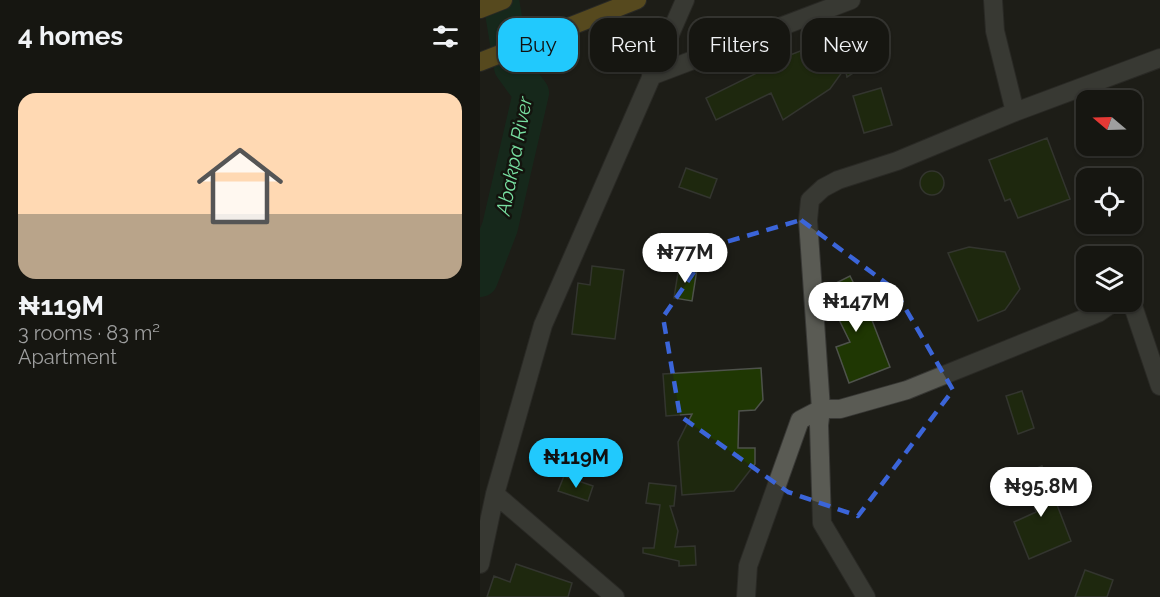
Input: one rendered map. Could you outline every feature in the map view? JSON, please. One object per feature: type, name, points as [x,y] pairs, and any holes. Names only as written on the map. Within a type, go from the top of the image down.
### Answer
[{"type":"main road","points":[[480,9],[503,0]]},
{"type":"main road","points":[[480,62],[637,0]]},
{"type":"street","points":[[480,564],[495,494],[543,325],[684,0]]},
{"type":"street","points":[[651,76],[851,0]]},
{"type":"street","points":[[993,0],[995,31],[1015,112]]},
{"type":"street","points":[[866,597],[822,524],[819,424],[821,409],[808,220],[810,201],[823,188],[838,180],[897,161],[1015,112],[1160,58]]},
{"type":"street","points":[[746,597],[748,566],[800,420],[821,409],[840,409],[907,390],[1098,312]]},
{"type":"street","points":[[1135,312],[1160,386]]},
{"type":"street","points":[[495,494],[615,597]]},
{"type":"highlighted area","points":[[801,220],[894,289],[953,390],[858,516],[788,492],[680,416],[663,317],[712,246]]},
{"type":"building","points":[[802,50],[802,72],[842,72],[830,89],[783,120],[771,93],[716,120],[706,98],[759,72],[790,72],[790,55]]},
{"type":"building","points":[[881,88],[892,125],[864,133],[853,96]]},
{"type":"building","points":[[1047,138],[1070,199],[1018,218],[1010,199],[1005,201],[989,160]]},
{"type":"building","points":[[686,168],[717,179],[710,198],[679,187]]},
{"type":"building","points":[[932,171],[937,172],[943,178],[943,188],[937,194],[932,195],[927,194],[921,188],[920,183],[921,178],[927,172]]},
{"type":"building","points":[[969,247],[1005,252],[1020,289],[1005,310],[978,321],[948,253]]},
{"type":"building","points":[[592,266],[624,270],[615,339],[572,334],[578,283],[590,285]]},
{"type":"building","points":[[679,266],[697,269],[692,301],[674,298]]},
{"type":"building","points":[[850,276],[870,315],[890,367],[849,383],[836,347],[850,342],[824,289]]},
{"type":"building","points":[[761,368],[763,400],[755,410],[739,411],[738,448],[755,448],[755,464],[734,491],[682,495],[678,442],[692,414],[666,416],[663,374]]},
{"type":"building","points":[[1022,391],[1034,428],[1018,434],[1006,396]]},
{"type":"building","points":[[1042,466],[1071,541],[1029,559],[1014,522],[1036,512],[1022,474]]},
{"type":"building","points":[[564,476],[593,486],[588,501],[558,491]]},
{"type":"building","points":[[649,483],[676,486],[674,506],[670,506],[678,531],[675,547],[695,546],[696,565],[679,566],[679,561],[643,553],[643,548],[654,548],[660,505],[646,503]]},
{"type":"building","points":[[516,564],[572,583],[568,597],[487,597],[494,576],[510,582]]},
{"type":"building","points":[[1085,570],[1113,580],[1107,597],[1075,597]]},
{"type":"waterway","name":"Abakpa River","points":[[480,279],[500,227],[531,93],[512,67],[501,0]]}]
